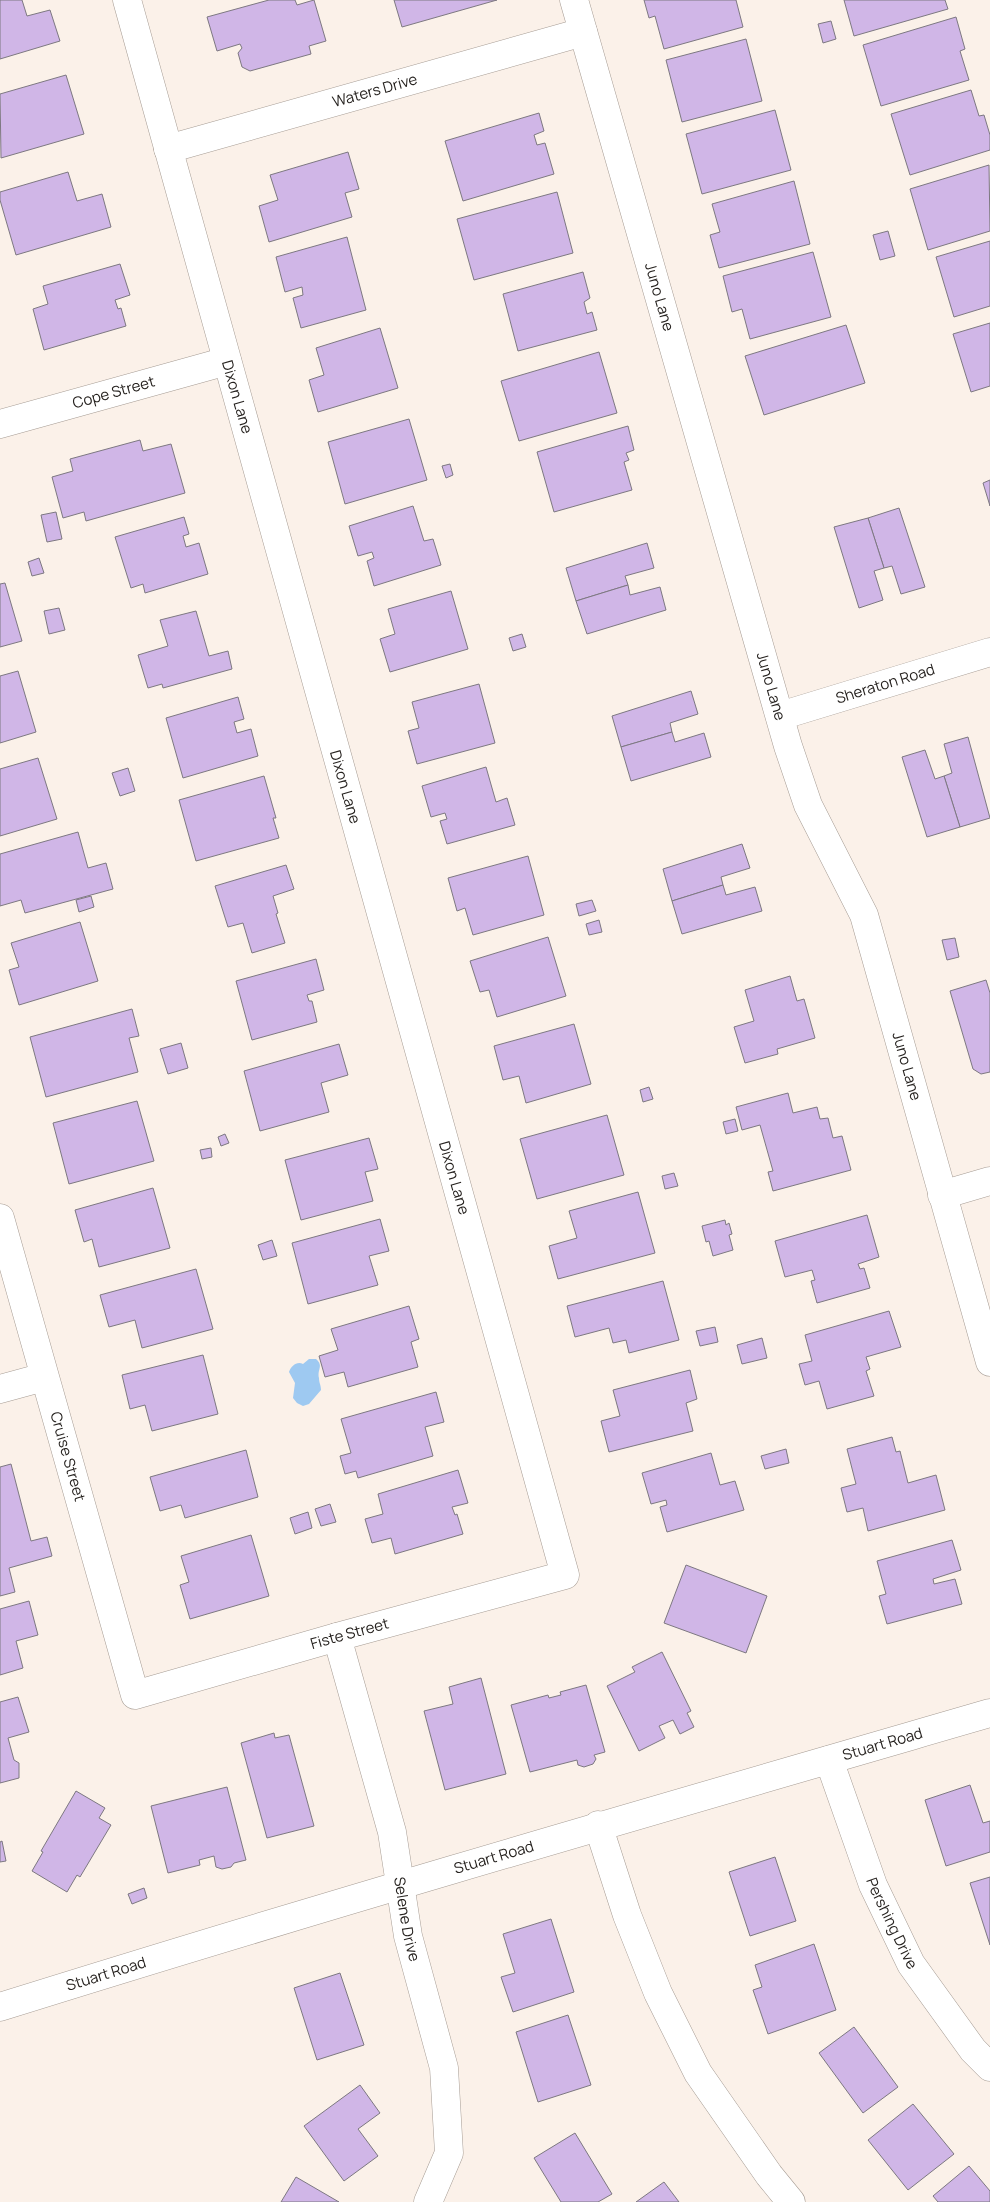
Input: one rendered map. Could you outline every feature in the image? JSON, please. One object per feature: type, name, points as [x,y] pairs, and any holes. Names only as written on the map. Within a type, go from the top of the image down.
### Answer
[{"type":"street","name":"Dixon Lane","points":[[127,0],[565,1575]]},
{"type":"street","name":"Juno Lane","points":[[574,0],[780,716],[808,805],[864,915],[990,1362]]},
{"type":"street","name":"Waters Drive","points":[[168,149],[583,32]]},
{"type":"street","name":"Cope Street","points":[[0,424],[227,361]]},
{"type":"street","name":"Sheraton Road","points":[[780,716],[990,652]]},
{"type":"street","points":[[942,1195],[990,1181]]},
{"type":"street","name":"Cruise Street","points":[[0,1218],[135,1696]]},
{"type":"street","points":[[0,1389],[44,1377]]},
{"type":"street","name":"Fiste Street","points":[[135,1696],[337,1637],[565,1575]]},
{"type":"street","name":"Selene Drive","points":[[337,1637],[392,1832],[408,1936],[444,2068],[449,2153],[428,2202]]},
{"type":"street","name":"Stuart Road","points":[[0,2008],[213,1940],[400,1886],[598,1825],[990,1713]]},
{"type":"street","name":"Pershing Drive","points":[[829,1760],[874,1885],[911,1964],[973,2050],[990,2066]]},
{"type":"street","points":[[598,1825],[626,1915],[658,1993],[698,2073],[769,2175],[791,2202]]},
{"type":"water","points":[[309,1359],[316,1359],[320,1364],[321,1390],[309,1404],[303,1406],[293,1398],[295,1383],[289,1372],[294,1365],[303,1364]]},
{"type":"building","points":[[0,0],[22,0],[27,16],[50,10],[60,41],[0,59]]},
{"type":"building","points":[[269,0],[295,0],[297,5],[314,0],[326,41],[309,46],[311,54],[250,71],[242,67],[238,53],[242,48],[240,44],[217,51],[207,17]]},
{"type":"building","points":[[394,0],[497,0],[402,27]]},
{"type":"building","points":[[644,0],[736,0],[743,27],[664,49],[655,16],[649,18]]},
{"type":"building","points":[[844,0],[945,0],[948,9],[854,36]]},
{"type":"building","points":[[956,17],[965,49],[960,51],[969,80],[881,106],[863,45]]},
{"type":"building","points":[[831,21],[836,39],[823,43],[818,24]]},
{"type":"building","points":[[746,39],[762,101],[682,122],[666,60]]},
{"type":"building","points":[[66,75],[84,134],[1,158],[0,94]]},
{"type":"building","points":[[971,90],[979,116],[984,115],[990,135],[990,150],[910,175],[891,114]]},
{"type":"building","points":[[775,110],[791,170],[702,194],[686,134]]},
{"type":"building","points":[[539,113],[544,131],[534,135],[537,145],[545,143],[554,174],[463,201],[445,141]]},
{"type":"building","points":[[348,152],[359,189],[345,193],[352,217],[269,242],[259,206],[278,200],[270,175]]},
{"type":"building","points":[[989,165],[990,231],[928,250],[910,189]]},
{"type":"building","points":[[68,172],[77,201],[102,194],[111,227],[16,255],[0,200],[0,192]]},
{"type":"building","points":[[794,181],[810,244],[719,268],[710,235],[720,232],[712,204]]},
{"type":"building","points":[[557,192],[573,253],[474,280],[457,219]]},
{"type":"building","points":[[888,231],[895,256],[880,260],[873,235]]},
{"type":"building","points":[[347,237],[366,310],[301,328],[293,298],[303,295],[302,287],[285,292],[276,257]]},
{"type":"building","points":[[990,241],[990,306],[954,317],[936,257]]},
{"type":"building","points":[[813,252],[831,317],[750,339],[742,309],[732,312],[723,276]]},
{"type":"building","points":[[120,264],[130,295],[115,300],[118,309],[121,308],[126,326],[44,350],[33,309],[48,304],[43,286]]},
{"type":"building","points":[[583,272],[590,298],[584,302],[587,314],[592,312],[597,330],[518,351],[503,294]]},
{"type":"building","points":[[990,323],[990,386],[971,392],[953,334]]},
{"type":"building","points":[[846,325],[865,383],[764,415],[745,356]]},
{"type":"building","points":[[380,328],[398,388],[318,412],[309,380],[324,375],[316,348]]},
{"type":"building","points":[[599,352],[617,413],[519,441],[501,381]]},
{"type":"building","points":[[409,419],[427,480],[345,504],[328,442]]},
{"type":"building","points":[[628,426],[634,450],[626,453],[629,460],[624,462],[632,490],[554,512],[537,452]]},
{"type":"building","points":[[140,440],[143,451],[171,444],[185,493],[86,521],[84,512],[63,518],[52,477],[73,471],[70,459]]},
{"type":"building","points":[[450,464],[453,475],[446,478],[442,466]]},
{"type":"building","points":[[990,480],[990,506],[983,483]]},
{"type":"building","points":[[413,506],[424,541],[433,539],[441,565],[374,586],[367,561],[374,558],[372,552],[358,556],[349,526]]},
{"type":"building","points":[[899,508],[925,587],[901,594],[892,566],[884,568],[868,518]]},
{"type":"building","points":[[56,512],[62,539],[47,542],[41,515]]},
{"type":"building","points":[[184,517],[189,534],[183,536],[186,547],[199,543],[208,574],[145,593],[143,584],[131,588],[115,537]]},
{"type":"building","points":[[868,518],[884,568],[874,571],[883,600],[859,608],[834,527]]},
{"type":"building","points":[[647,543],[654,568],[625,576],[628,585],[576,601],[566,568]]},
{"type":"building","points":[[39,558],[44,573],[32,576],[28,562]]},
{"type":"building","points":[[5,583],[22,641],[0,647],[0,584]]},
{"type":"building","points":[[628,585],[630,595],[660,587],[666,610],[587,634],[576,601]]},
{"type":"building","points":[[451,591],[468,649],[390,672],[380,639],[395,634],[388,609]]},
{"type":"building","points":[[59,608],[65,630],[49,634],[44,611]]},
{"type":"building","points":[[196,611],[209,656],[228,651],[232,669],[163,688],[162,684],[148,688],[138,655],[168,646],[160,620]]},
{"type":"building","points":[[522,634],[526,647],[513,651],[509,638]]},
{"type":"building","points":[[18,671],[36,732],[0,743],[0,676]]},
{"type":"building","points":[[479,684],[495,743],[417,764],[408,731],[419,728],[412,702]]},
{"type":"building","points":[[691,691],[698,714],[670,723],[672,732],[621,747],[612,716]]},
{"type":"building","points":[[238,697],[244,719],[234,722],[237,733],[251,729],[258,756],[183,778],[166,718]]},
{"type":"building","points":[[672,732],[675,742],[704,733],[711,757],[631,781],[621,747]]},
{"type":"building","points":[[968,737],[990,818],[960,827],[944,776],[952,773],[944,744]]},
{"type":"building","points":[[925,750],[935,779],[944,776],[960,827],[927,837],[902,757]]},
{"type":"building","points":[[38,758],[57,819],[0,836],[0,769]]},
{"type":"building","points":[[486,767],[496,802],[507,798],[515,825],[447,844],[440,821],[447,819],[445,813],[431,817],[422,786]]},
{"type":"building","points":[[128,768],[135,791],[120,796],[112,773]]},
{"type":"building","points":[[264,776],[276,818],[273,818],[279,838],[196,861],[179,800]]},
{"type":"building","points":[[78,832],[88,868],[106,863],[113,889],[25,913],[21,900],[0,906],[0,854]]},
{"type":"building","points":[[742,844],[750,868],[721,877],[723,885],[672,901],[663,869]]},
{"type":"building","points":[[528,856],[544,915],[473,935],[465,908],[457,911],[448,878]]},
{"type":"building","points":[[286,865],[294,889],[273,896],[278,913],[276,914],[285,943],[252,953],[243,923],[228,927],[215,886]]},
{"type":"building","points":[[723,885],[726,895],[755,887],[762,911],[682,934],[672,901]]},
{"type":"building","points":[[91,896],[94,907],[79,912],[76,900]]},
{"type":"building","points":[[592,900],[596,911],[579,916],[576,904]]},
{"type":"building","points":[[599,920],[602,932],[589,935],[586,924]]},
{"type":"building","points":[[80,922],[98,981],[19,1005],[9,970],[19,967],[11,943]]},
{"type":"building","points":[[548,937],[566,996],[497,1017],[489,990],[480,992],[470,961]]},
{"type":"building","points":[[955,938],[959,957],[947,960],[942,940]]},
{"type":"building","points":[[316,959],[324,990],[307,995],[309,1001],[312,1001],[317,1022],[252,1040],[236,981]]},
{"type":"building","points":[[790,976],[797,1001],[804,999],[815,1038],[777,1049],[778,1054],[745,1063],[734,1027],[754,1021],[745,990]]},
{"type":"building","points":[[986,980],[990,993],[990,1072],[981,1074],[973,1069],[950,991]]},
{"type":"building","points":[[132,1009],[139,1036],[129,1038],[138,1072],[46,1097],[30,1037]]},
{"type":"building","points":[[574,1024],[591,1084],[526,1103],[519,1076],[503,1080],[494,1046]]},
{"type":"building","points":[[181,1043],[188,1068],[168,1074],[160,1049]]},
{"type":"building","points":[[339,1044],[348,1075],[321,1083],[329,1112],[260,1131],[244,1071]]},
{"type":"building","points":[[649,1087],[653,1099],[643,1102],[640,1090]]},
{"type":"building","points":[[788,1093],[793,1113],[817,1107],[820,1119],[828,1118],[833,1138],[842,1136],[851,1170],[773,1191],[768,1172],[773,1171],[760,1125],[742,1130],[736,1107]]},
{"type":"building","points":[[137,1101],[154,1161],[69,1184],[53,1123]]},
{"type":"building","points":[[607,1115],[624,1175],[537,1199],[520,1139]]},
{"type":"building","points":[[735,1119],[738,1131],[726,1134],[723,1122]]},
{"type":"building","points":[[225,1134],[229,1143],[221,1146],[218,1137]]},
{"type":"building","points":[[369,1138],[378,1169],[365,1172],[373,1201],[301,1220],[285,1160]]},
{"type":"building","points":[[211,1148],[212,1157],[202,1159],[200,1150]]},
{"type":"building","points":[[674,1173],[678,1186],[665,1189],[662,1176]]},
{"type":"building","points":[[153,1188],[170,1248],[99,1267],[92,1239],[84,1242],[75,1210]]},
{"type":"building","points":[[638,1192],[655,1253],[558,1279],[549,1246],[577,1238],[569,1211]]},
{"type":"building","points":[[867,1215],[879,1257],[858,1264],[860,1269],[864,1268],[870,1288],[817,1303],[811,1281],[815,1280],[812,1270],[785,1277],[775,1241]]},
{"type":"building","points":[[380,1219],[389,1251],[369,1256],[378,1285],[308,1304],[292,1243]]},
{"type":"building","points":[[725,1220],[726,1225],[729,1223],[732,1234],[729,1235],[733,1250],[713,1256],[709,1241],[706,1242],[702,1226]]},
{"type":"building","points":[[272,1240],[277,1256],[263,1260],[258,1245]]},
{"type":"building","points":[[196,1269],[213,1329],[142,1348],[135,1320],[109,1327],[100,1295]]},
{"type":"building","points":[[663,1281],[679,1340],[629,1353],[626,1340],[613,1343],[609,1328],[575,1337],[567,1306]]},
{"type":"building","points":[[409,1306],[419,1339],[411,1342],[418,1367],[348,1387],[344,1372],[325,1377],[319,1356],[338,1350],[331,1329]]},
{"type":"building","points":[[889,1311],[901,1347],[866,1357],[870,1369],[866,1371],[874,1396],[827,1409],[819,1381],[805,1385],[799,1364],[812,1361],[805,1335]]},
{"type":"building","points":[[715,1327],[718,1342],[700,1346],[696,1331]]},
{"type":"building","points":[[762,1338],[767,1358],[742,1364],[737,1345]]},
{"type":"building","points":[[203,1355],[218,1414],[152,1431],[145,1405],[130,1409],[122,1375]]},
{"type":"building","points":[[690,1370],[697,1399],[686,1403],[693,1431],[609,1452],[601,1421],[620,1416],[613,1390]]},
{"type":"building","points":[[436,1392],[444,1422],[425,1427],[433,1456],[358,1478],[356,1471],[345,1474],[340,1456],[351,1453],[341,1419]]},
{"type":"building","points":[[892,1437],[896,1452],[900,1451],[908,1483],[936,1475],[945,1510],[868,1531],[863,1508],[847,1512],[841,1488],[856,1484],[847,1449]]},
{"type":"building","points":[[786,1449],[789,1463],[765,1469],[761,1456]]},
{"type":"building","points":[[246,1450],[258,1497],[185,1518],[181,1505],[160,1511],[150,1477]]},
{"type":"building","points":[[711,1453],[720,1485],[735,1481],[744,1510],[667,1532],[660,1507],[667,1505],[666,1500],[651,1504],[642,1473]]},
{"type":"building","points":[[11,1464],[31,1541],[47,1537],[52,1556],[9,1568],[15,1592],[0,1596],[0,1467]]},
{"type":"building","points":[[458,1470],[468,1503],[452,1507],[455,1515],[457,1514],[463,1534],[395,1554],[391,1538],[372,1543],[365,1519],[383,1514],[378,1494]]},
{"type":"building","points":[[330,1504],[336,1522],[321,1526],[315,1509]]},
{"type":"building","points":[[308,1512],[312,1528],[295,1534],[290,1518]]},
{"type":"building","points":[[251,1535],[269,1596],[190,1619],[180,1585],[189,1582],[181,1556]]},
{"type":"building","points":[[952,1540],[961,1570],[933,1579],[934,1584],[955,1579],[962,1604],[887,1624],[879,1596],[886,1594],[877,1561]]},
{"type":"building","points":[[686,1565],[767,1596],[746,1653],[664,1623]]},
{"type":"building","points":[[29,1601],[38,1635],[16,1641],[23,1668],[0,1675],[0,1609]]},
{"type":"building","points":[[662,1652],[691,1711],[687,1713],[694,1727],[680,1734],[673,1720],[659,1726],[665,1738],[639,1751],[607,1686],[635,1672],[632,1667]]},
{"type":"building","points":[[481,1678],[506,1774],[445,1790],[424,1711],[453,1704],[449,1687]]},
{"type":"building","points":[[586,1685],[605,1752],[594,1755],[596,1759],[593,1764],[584,1767],[578,1765],[577,1760],[530,1772],[511,1705],[548,1695],[549,1698],[561,1695],[560,1692]]},
{"type":"building","points":[[18,1697],[29,1732],[8,1738],[14,1760],[19,1763],[19,1778],[0,1783],[0,1702]]},
{"type":"building","points":[[274,1733],[275,1738],[289,1735],[314,1826],[267,1838],[241,1743]]},
{"type":"building","points":[[970,1785],[983,1823],[990,1821],[990,1852],[946,1866],[925,1800]]},
{"type":"building","points":[[227,1787],[246,1860],[222,1869],[216,1867],[214,1856],[199,1860],[200,1865],[168,1873],[151,1806]]},
{"type":"building","points":[[76,1791],[105,1808],[99,1818],[111,1825],[80,1877],[77,1875],[67,1892],[32,1871],[43,1852],[41,1851]]},
{"type":"building","points":[[2,1841],[6,1861],[0,1862],[0,1842]]},
{"type":"building","points":[[775,1857],[796,1921],[750,1936],[729,1872]]},
{"type":"building","points":[[990,1877],[990,1945],[970,1883]]},
{"type":"building","points":[[144,1888],[147,1898],[132,1904],[128,1894]]},
{"type":"building","points":[[551,1919],[574,1992],[513,2012],[501,1977],[515,1973],[503,1934]]},
{"type":"building","points":[[814,1944],[836,2010],[768,2034],[753,1990],[762,1987],[755,1965]]},
{"type":"building","points":[[340,1973],[364,2045],[317,2060],[294,1988]]},
{"type":"building","points":[[568,2015],[591,2085],[538,2102],[516,2032]]},
{"type":"building","points":[[854,2027],[898,2087],[863,2113],[819,2053]]},
{"type":"building","points":[[360,2085],[380,2113],[358,2129],[378,2156],[344,2181],[304,2126]]},
{"type":"building","points":[[913,2104],[954,2154],[908,2190],[868,2140]]},
{"type":"building","points":[[575,2133],[612,2194],[598,2202],[561,2202],[534,2158]]},
{"type":"building","points":[[969,2166],[990,2191],[990,2202],[938,2202],[933,2196]]},
{"type":"building","points":[[296,2177],[339,2202],[281,2202]]},
{"type":"building","points":[[664,2182],[679,2202],[636,2202]]}]
